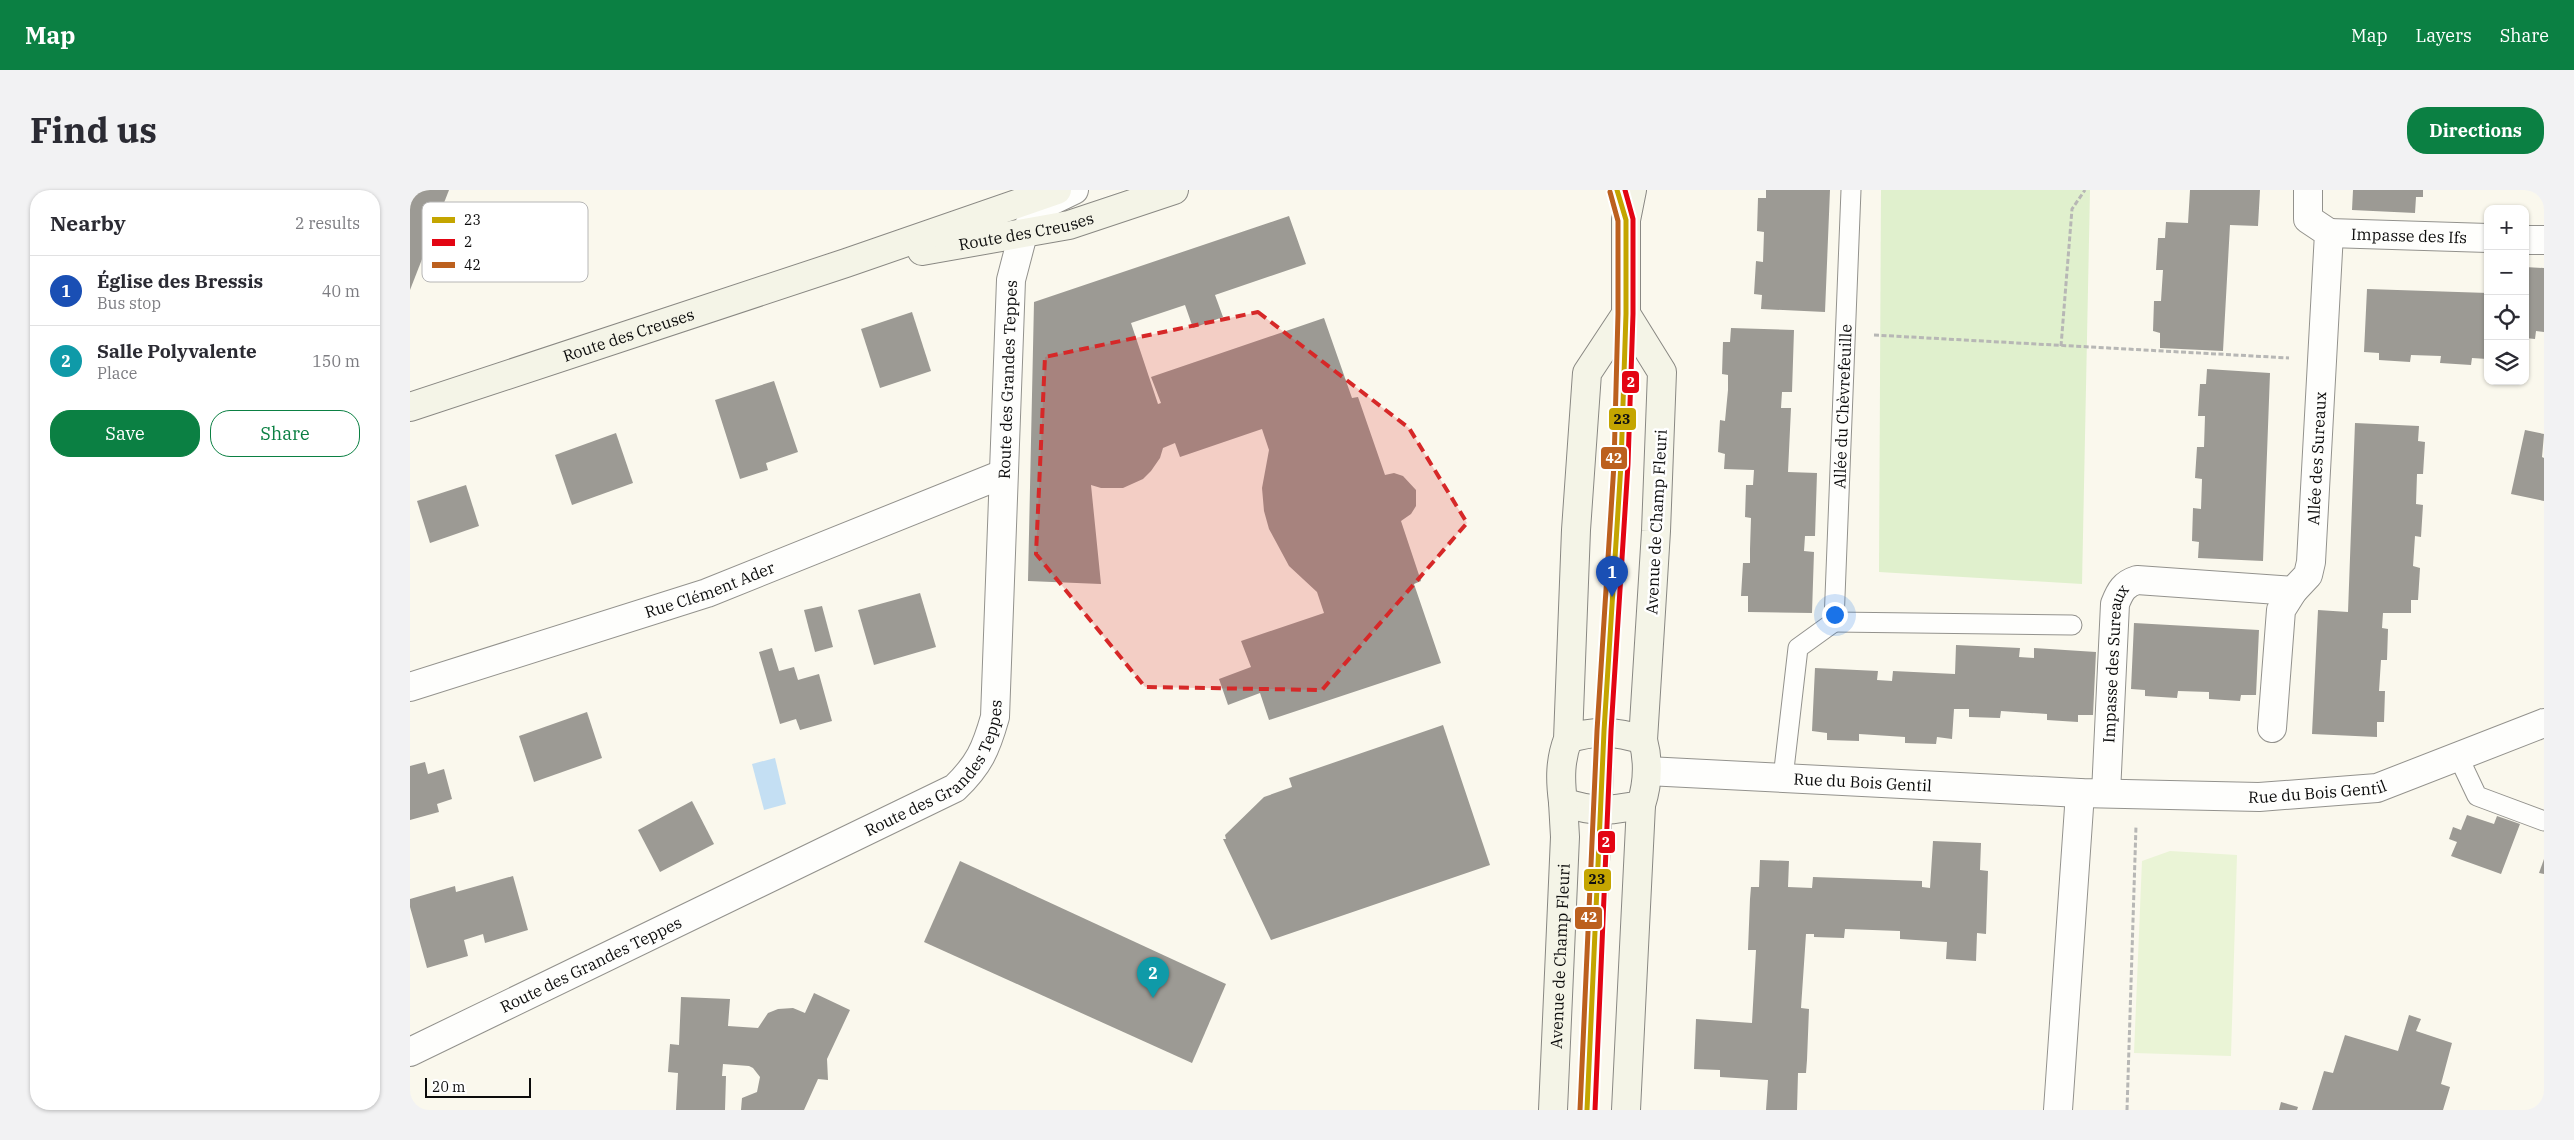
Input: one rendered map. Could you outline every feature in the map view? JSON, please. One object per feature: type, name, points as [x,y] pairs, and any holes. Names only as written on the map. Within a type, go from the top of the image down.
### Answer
[{"type":"street","name":"Route des Creuses","points":[[410,407],[846,263],[1057,190]]},
{"type":"street","name":"Route des Grandes Teppes","points":[[410,1052],[955,788],[965,779],[983,756],[995,717],[1011,280],[1023,234],[1045,204],[1074,190]]},
{"type":"street","name":"Route des Creuses","points":[[846,263],[1069,225],[1174,190]]},
{"type":"street","name":"Avenue de Champ Fleuri","points":[[1616,190],[1626,220]]},
{"type":"street","name":"Avenue de Champ Fleuri","points":[[1626,1110],[1641,805],[1646,789],[1647,771],[1647,755],[1643,740],[1655,541],[1662,372],[1626,314],[1626,220],[1632,190]]},
{"type":"street","points":[[2308,190],[2308,219],[2329,233]]},
{"type":"street","name":"Impasse des Ifs","points":[[2329,233],[2484,238]]},
{"type":"street","name":"Allée des Sureaux","points":[[2272,728],[2281,610],[2293,591],[2308,575],[2311,562],[2329,233]]},
{"type":"street","points":[[2529,240],[2544,240]]},
{"type":"street","name":"Avenue de Champ Fleuri","points":[[1553,1110],[1565,837],[1560,784],[1561,756],[1568,739],[1576,530],[1588,373],[1626,314]]},
{"type":"street","name":"Rue Clément Ader","points":[[410,687],[707,593],[1003,474]]},
{"type":"street","name":"Impasse des Sureaux","points":[[2093,793],[2115,604],[2119,592],[2128,582],[2138,580],[2293,591]]},
{"type":"street","name":"Rue du Bois Gentil","points":[[1647,771],[2093,793],[2259,797],[2377,788],[2544,723]]},
{"type":"street","points":[[1568,739],[1585,733],[1604,732],[1643,740]]},
{"type":"street","points":[[2058,1110],[2093,793]]},
{"type":"street","points":[[1563,802],[1602,812],[1641,805]]},
{"type":"lane","name":"Allée du Chèvrefeuille","points":[[1834,622],[1851,190]]},
{"type":"lane","name":"Avenue de Champ Fleuri","points":[[1587,1110],[1602,812],[1604,732],[1621,464],[1626,314]]},
{"type":"lane","points":[[1783,778],[1798,648],[1834,622],[2072,625]]},
{"type":"lane","points":[[2458,756],[2477,796],[2544,821]]},
{"type":"path","points":[[2061,346],[2072,209],[2084,190]]},
{"type":"path","points":[[1846,334],[2322,359]]},
{"type":"path","points":[[2127,1110],[2137,794]]},
{"type":"highlighted area","points":[[1258,312],[1409,428],[1467,523],[1322,690],[1145,687],[1036,554],[1045,357]]},
{"type":"green space","points":[[1881,190],[2090,190],[2082,584],[1879,572]]},
{"type":"green space","points":[[2170,851],[2237,855],[2231,1056],[2134,1053],[2142,861]]},
{"type":"water","points":[[775,758],[786,804],[764,810],[752,764]]},
{"type":"building","points":[[410,190],[449,190],[444,202],[422,202],[422,259],[410,290]]},
{"type":"building","points":[[1766,190],[1830,190],[1825,312],[1761,309],[1762,295],[1754,294],[1756,261],[1763,262],[1764,232],[1757,231],[1758,198],[1766,198]]},
{"type":"building","points":[[2190,190],[2260,190],[2258,226],[2230,225],[2223,351],[2160,348],[2160,333],[2153,331],[2154,301],[2161,301],[2163,270],[2156,270],[2158,238],[2165,238],[2166,222],[2188,223]]},
{"type":"building","points":[[2353,190],[2423,190],[2423,197],[2416,197],[2415,213],[2352,210]]},
{"type":"building","points":[[1289,216],[1306,264],[1215,295],[1223,317],[1193,328],[1185,305],[1131,323],[1158,404],[1161,403],[1151,377],[1324,318],[1352,398],[1358,397],[1385,475],[1394,473],[1403,476],[1416,490],[1416,506],[1411,514],[1401,521],[1421,581],[1414,584],[1441,663],[1269,720],[1260,693],[1228,705],[1219,679],[1251,667],[1241,641],[1324,613],[1317,592],[1289,566],[1269,529],[1264,511],[1262,488],[1269,450],[1262,429],[1180,457],[1175,443],[1163,448],[1160,458],[1143,479],[1123,488],[1101,488],[1091,485],[1101,584],[1028,581],[1034,302]]},
{"type":"building","points":[[2529,267],[2544,268],[2544,332],[2536,331],[2535,339],[2529,338]]},
{"type":"building","points":[[2367,289],[2484,293],[2484,359],[2472,358],[2471,365],[2440,363],[2441,356],[2411,355],[2410,362],[2379,360],[2379,353],[2364,352]]},
{"type":"building","points":[[912,312],[931,371],[880,388],[861,329]]},
{"type":"building","points":[[1731,328],[1794,330],[1792,392],[1782,392],[1781,408],[1791,408],[1788,472],[1817,473],[1815,536],[1805,536],[1804,551],[1814,552],[1812,613],[1748,612],[1748,596],[1741,596],[1743,563],[1750,563],[1751,518],[1745,517],[1746,485],[1753,485],[1754,470],[1724,469],[1725,454],[1718,452],[1720,420],[1725,421],[1728,390],[1728,375],[1722,374],[1723,342],[1730,342]]},
{"type":"building","points":[[2207,369],[2270,373],[2263,561],[2198,558],[2199,542],[2192,541],[2193,508],[2201,509],[2202,479],[2195,478],[2197,447],[2204,447],[2205,416],[2198,416],[2200,384],[2206,384]]},
{"type":"building","points":[[774,381],[798,452],[766,463],[768,470],[740,479],[715,400]]},
{"type":"building","points":[[2355,423],[2419,426],[2418,441],[2425,442],[2423,474],[2417,474],[2416,504],[2423,505],[2421,537],[2415,536],[2413,566],[2420,568],[2418,600],[2411,600],[2411,613],[2383,613],[2382,628],[2388,629],[2387,660],[2381,660],[2379,691],[2385,691],[2384,722],[2377,722],[2377,737],[2312,734],[2318,610],[2348,612]]},
{"type":"building","points":[[2525,430],[2544,434],[2542,457],[2544,458],[2544,501],[2511,494]]},
{"type":"building","points":[[616,433],[633,483],[572,505],[555,455]]},
{"type":"building","points":[[466,485],[479,526],[430,543],[417,501]]},
{"type":"building","points":[[920,593],[936,647],[874,665],[858,610]]},
{"type":"building","points":[[822,606],[833,647],[815,652],[804,610]]},
{"type":"building","points":[[2134,623],[2259,630],[2256,695],[2241,695],[2240,701],[2209,699],[2209,692],[2178,691],[2177,698],[2145,696],[2145,690],[2131,689]]},
{"type":"building","points":[[1956,645],[2020,648],[2019,657],[2034,658],[2034,648],[2096,652],[2093,715],[2078,715],[2078,722],[2047,720],[2047,714],[2001,711],[2000,718],[1969,717],[1969,709],[1954,709],[1952,739],[1937,737],[1936,744],[1905,743],[1905,737],[1859,734],[1859,741],[1827,740],[1827,733],[1812,731],[1815,668],[1878,671],[1877,680],[1892,681],[1893,671],[1955,674]]},
{"type":"building","points":[[772,648],[779,671],[794,667],[798,680],[819,674],[832,721],[800,730],[796,719],[780,724],[759,652]]},
{"type":"building","points":[[587,712],[602,758],[534,782],[519,736]]},
{"type":"building","points":[[1443,725],[1490,865],[1271,940],[1223,839],[1226,839],[1225,835],[1264,797],[1292,787],[1289,778]]},
{"type":"building","points":[[425,762],[428,774],[444,769],[452,799],[437,804],[439,812],[410,820],[410,766]]},
{"type":"building","points":[[692,801],[714,844],[660,872],[638,830]]},
{"type":"building","points":[[2467,815],[2494,824],[2497,816],[2520,824],[2501,874],[2451,856],[2457,842],[2449,839],[2453,827],[2461,830]]},
{"type":"building","points":[[1933,841],[1981,843],[1980,870],[1988,871],[1986,934],[1977,933],[1976,961],[1946,959],[1947,942],[1900,939],[1900,931],[1845,929],[1844,938],[1814,937],[1814,934],[1806,934],[1801,1008],[1809,1009],[1807,1060],[1806,1073],[1798,1073],[1797,1110],[1766,1110],[1768,1080],[1720,1077],[1720,1070],[1694,1069],[1696,1019],[1752,1023],[1756,950],[1748,950],[1750,899],[1751,887],[1759,887],[1760,860],[1789,861],[1788,887],[1812,888],[1813,877],[1922,881],[1922,887],[1930,888]]},
{"type":"building","points":[[2544,859],[2544,874],[2539,873]]},
{"type":"building","points":[[960,861],[1226,984],[1192,1063],[924,942]]},
{"type":"building","points":[[513,876],[528,930],[485,943],[483,934],[464,940],[468,956],[427,968],[410,907],[410,899],[455,886],[456,892]]},
{"type":"building","points":[[814,993],[850,1010],[827,1059],[828,1080],[818,1079],[804,1110],[741,1110],[742,1098],[757,1092],[760,1077],[749,1066],[723,1064],[722,1076],[726,1076],[725,1110],[676,1110],[678,1073],[668,1072],[670,1044],[679,1045],[681,997],[730,999],[728,1026],[758,1028],[768,1013],[778,1009],[793,1008],[805,1013]]},
{"type":"building","points":[[2409,1015],[2421,1019],[2416,1031],[2452,1043],[2441,1084],[2450,1087],[2443,1110],[2312,1110],[2324,1071],[2333,1073],[2345,1035],[2398,1051]]},
{"type":"building","points":[[2281,1102],[2298,1107],[2297,1110],[2279,1110]]},
{"type":"transit line","name":"23","points":[[1587,1110],[1604,731],[1621,464],[1626,314],[1626,220],[1617,190]]},
{"type":"transit line","name":"2","points":[[1595,1110],[1611,731],[1628,464],[1633,314],[1633,219],[1625,190]]},
{"type":"transit line","name":"42","points":[[1580,1110],[1597,731],[1614,464],[1618,314],[1618,221],[1610,192]]},
{"type":"place","name":"Église des Bressis","points":[[1612,597]]},
{"type":"place","name":"Salle Polyvalente","points":[[1153,998]]}]
